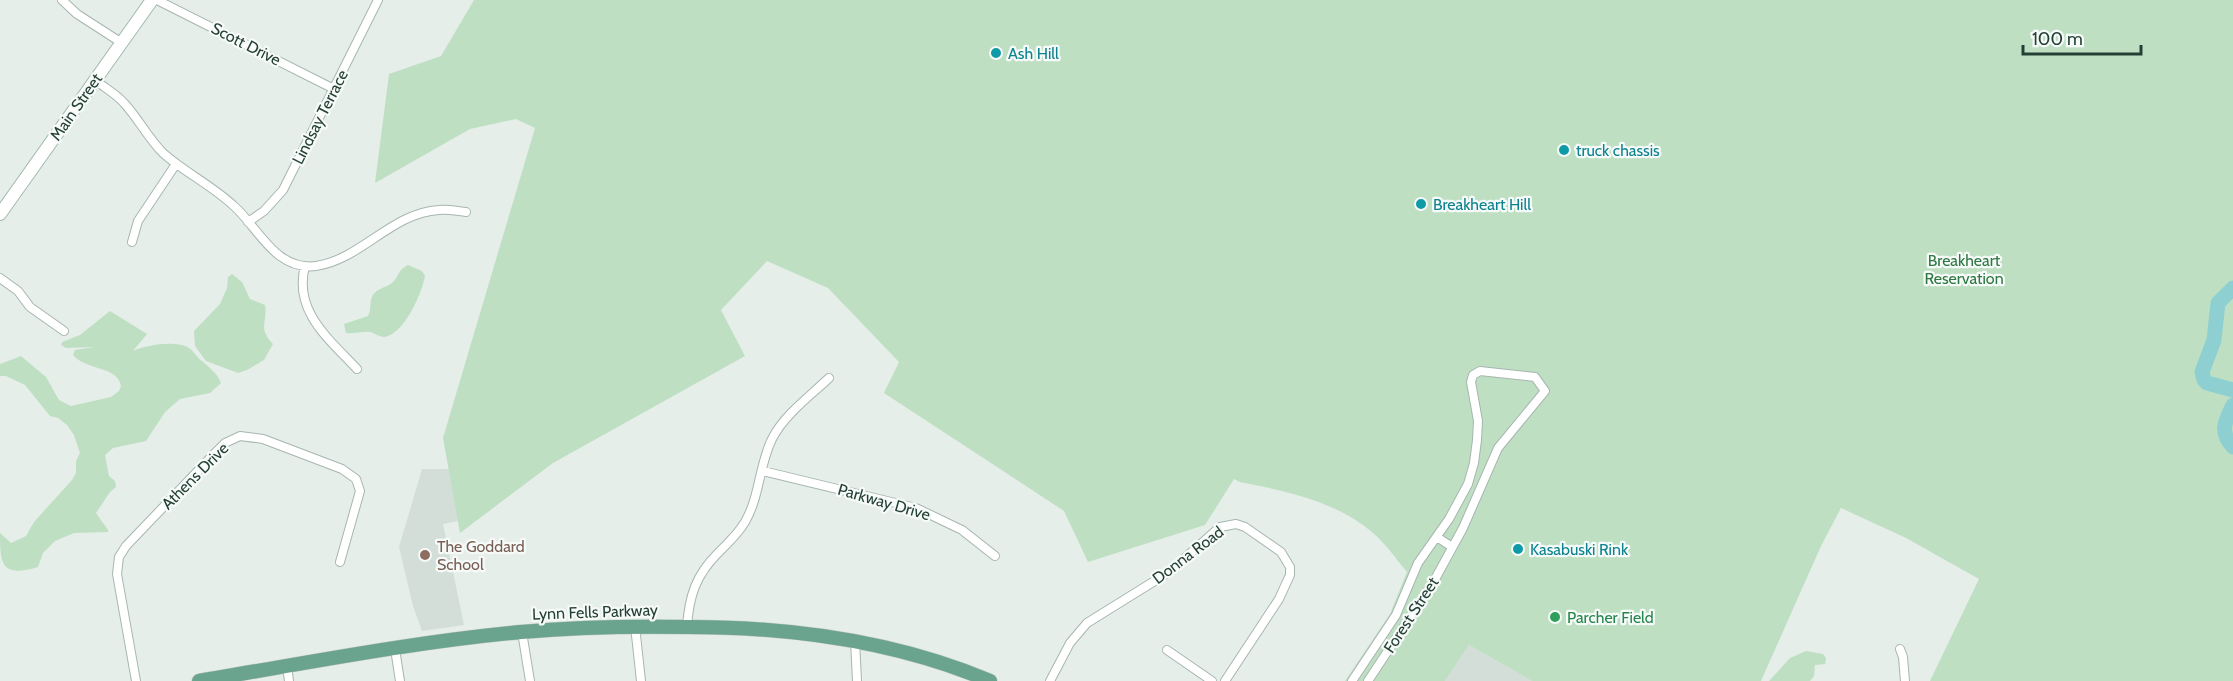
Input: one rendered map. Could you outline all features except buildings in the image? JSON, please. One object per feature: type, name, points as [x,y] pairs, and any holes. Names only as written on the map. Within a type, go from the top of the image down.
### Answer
[{"type":"main road","name":"Main Street","points":[[2,206],[152,0]]},
{"type":"main road","name":"Lynn Fells Parkway","points":[[199,681],[395,649],[522,632],[634,626],[778,631],[855,641],[934,660],[990,681]]},
{"type":"street","points":[[62,0],[77,14],[122,43]]},
{"type":"street","name":"Scott Drive","points":[[157,0],[334,89]]},
{"type":"street","name":"Lindsay Terrace","points":[[248,222],[264,211],[283,189],[378,0]]},
{"type":"street","points":[[95,80],[125,103],[155,143],[176,164],[210,185],[237,209],[268,247],[279,255],[304,266],[324,264],[347,256],[392,226],[419,214],[440,210],[466,212]]},
{"type":"street","points":[[132,242],[138,221],[176,164]]},
{"type":"street","points":[[304,266],[303,290],[311,319],[357,369]]},
{"type":"street","points":[[0,278],[18,291],[30,308],[64,331]]},
{"type":"street","name":"Forest Street","points":[[1352,681],[1396,615],[1418,563],[1461,500],[1474,463],[1478,421],[1472,388],[1473,375],[1480,371],[1534,377],[1545,391],[1498,447],[1463,528],[1434,580],[1368,681]]},
{"type":"street","points":[[687,627],[689,599],[698,577],[741,528],[754,501],[771,440],[797,408],[829,378]]},
{"type":"street","name":"Athens Drive","points":[[136,681],[117,574],[119,557],[126,546],[215,453],[233,438],[247,436],[263,439],[330,464],[355,477],[359,483],[360,492],[340,562]]},
{"type":"street","points":[[1474,463],[1489,469]]},
{"type":"street","name":"Parkway Drive","points":[[763,471],[916,508],[962,530],[995,556]]},
{"type":"street","name":"Donna Road","points":[[1050,681],[1070,643],[1088,623],[1169,572],[1220,527],[1236,524],[1245,527],[1281,552],[1290,567],[1290,575],[1279,599],[1225,681]]},
{"type":"street","points":[[1437,537],[1452,547]]},
{"type":"street","points":[[634,626],[641,681]]},
{"type":"street","points":[[522,632],[530,681]]},
{"type":"street","points":[[855,641],[857,681]]},
{"type":"street","points":[[395,649],[400,681]]},
{"type":"street","points":[[1900,649],[1905,681]]},
{"type":"street","points":[[1167,650],[1212,681]]},
{"type":"street","points":[[287,666],[289,681]]},
{"type":"shaded area","name":"The Goddard School","points":[[422,469],[475,469],[477,517],[443,524],[464,625],[422,631],[413,606],[399,547]]},
{"type":"shaded area","points":[[1469,645],[1532,681],[1445,681]]},
{"type":"green space","name":"Breakheart Reservation","points":[[474,0],[2233,0],[2233,681],[1930,681],[1979,579],[1906,538],[1841,508],[1821,546],[1761,681],[1532,681],[1469,645],[1445,681],[1345,681],[1390,614],[1407,572],[1382,542],[1359,522],[1310,499],[1234,479],[1205,525],[1088,562],[1064,511],[884,393],[899,362],[828,288],[767,261],[721,310],[745,356],[553,463],[460,533],[443,438],[535,128],[516,119],[470,129],[375,183],[389,74],[441,56]]},
{"type":"green space","points":[[408,265],[422,271],[425,276],[411,312],[398,329],[384,337],[370,332],[346,333],[344,324],[368,316],[373,294],[392,283],[402,269]]},
{"type":"green space","points":[[232,274],[242,282],[250,299],[265,305],[264,329],[273,344],[264,360],[238,373],[206,361],[195,346],[194,331],[220,304],[227,288],[228,277]]},
{"type":"green space","points":[[110,311],[147,334],[133,351],[161,344],[183,346],[191,349],[213,371],[221,383],[210,393],[180,399],[165,412],[146,441],[113,448],[105,455],[109,476],[115,481],[116,487],[96,513],[108,532],[74,533],[55,541],[43,553],[38,567],[16,571],[10,569],[2,560],[0,533],[11,543],[26,536],[34,522],[72,480],[76,473],[76,461],[80,453],[74,435],[67,425],[58,418],[50,416],[25,385],[6,376],[0,376],[0,364],[21,356],[46,377],[59,400],[71,406],[111,397],[119,391],[121,386],[119,380],[108,371],[78,360],[73,355],[75,350],[94,347],[66,348],[61,345],[62,342],[80,335]]},
{"type":"green space","points":[[1806,651],[1823,654],[1826,658],[1825,664],[1815,665],[1814,676],[1810,681],[1769,681],[1790,658]]},
{"type":"waterway","points":[[2233,288],[2218,303],[2214,340],[2202,372],[2207,383],[2233,390]]},
{"type":"waterway","points":[[2233,405],[2225,426],[2226,436],[2233,447]]},
{"type":"place","name":"Ash Hill","points":[[996,53]]},
{"type":"place","name":"truck chassis","points":[[1564,150]]},
{"type":"place","name":"Breakheart Hill","points":[[1421,204]]},
{"type":"place","name":"Kasabuski Rink","points":[[1518,549]]},
{"type":"place","name":"The Goddard School","points":[[425,555]]},
{"type":"place","name":"Parcher Field","points":[[1555,617]]}]
